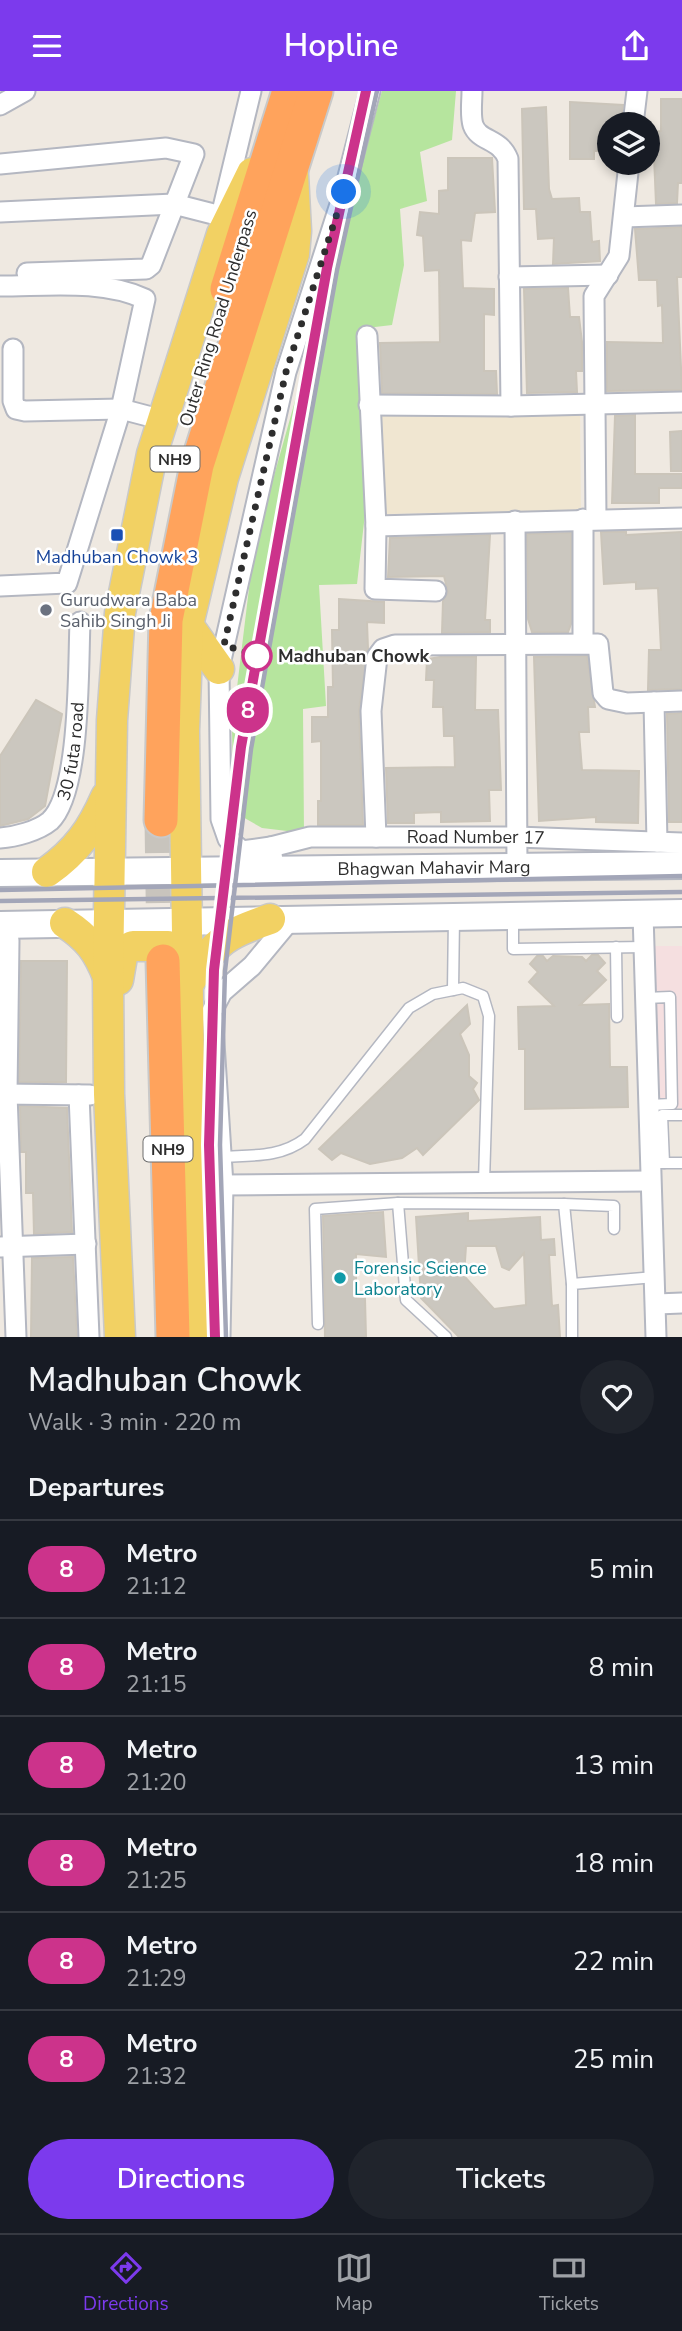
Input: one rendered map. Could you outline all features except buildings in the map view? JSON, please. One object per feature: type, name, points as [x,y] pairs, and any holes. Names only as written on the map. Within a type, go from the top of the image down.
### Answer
[{"type":"highway","name":"Outer Ring Road Underpass","points":[[285,101],[176,457],[147,616],[149,820],[166,620],[194,478],[292,159],[316,91]]},
{"type":"highway","name":"NH9","points":[[149,1337],[151,962],[173,1337]]},
{"type":"main road","points":[[120,1337],[109,1094],[108,977],[110,789],[120,613],[152,454],[221,225],[285,101]]},
{"type":"main road","points":[[193,1337],[184,731],[188,625],[223,478],[294,254],[296,231],[292,159]]},
{"type":"main road","points":[[188,625],[219,669]]},
{"type":"main road","points":[[47,872],[73,854],[95,823],[110,789]]},
{"type":"main road","name":"Bhagwan Mahavir Marg","points":[[0,873],[186,870],[273,857],[517,867],[682,865]]},
{"type":"main road","points":[[4,933],[65,923],[682,913]]},
{"type":"main road","points":[[187,986],[209,951],[229,934],[280,919]]},
{"type":"main road","points":[[65,923],[85,936],[99,953],[108,977]]},
{"type":"main road","points":[[117,1231],[122,1189],[117,1004],[119,963],[123,951],[133,946],[169,946],[176,953],[187,986]]},
{"type":"street","points":[[0,105],[25,91]]},
{"type":"street","points":[[0,212],[174,204],[221,225],[251,91]]},
{"type":"street","name":"Road Number 17","points":[[370,91],[344,192],[286,372],[219,669],[219,787],[224,830],[231,843],[242,851],[273,857],[310,837],[517,837],[682,843]]},
{"type":"street","points":[[472,91],[474,127],[480,135],[496,142],[508,159],[511,406]]},
{"type":"street","points":[[635,112],[637,91]]},
{"type":"street","points":[[0,165],[166,148],[194,153],[151,265],[146,268],[0,274]]},
{"type":"street","points":[[583,643],[594,403],[594,296],[620,256],[628,175]]},
{"type":"street","points":[[624,217],[682,215]]},
{"type":"street","points":[[509,277],[608,275]]},
{"type":"street","points":[[0,286],[75,285],[126,292],[145,299],[121,409],[67,583],[0,586]]},
{"type":"street","points":[[367,336],[376,526],[375,589],[436,591]]},
{"type":"street","points":[[13,349],[7,393],[16,409],[121,409],[163,420]]},
{"type":"street","points":[[369,405],[511,406],[682,402]]},
{"type":"street","points":[[376,526],[682,518]]},
{"type":"street","points":[[515,521],[517,867]]},
{"type":"street","name":"30 futa road","points":[[0,838],[30,831],[49,821],[68,787],[80,622]]},
{"type":"street","points":[[376,837],[371,711],[377,657],[383,649],[395,645],[598,644],[604,693],[608,699],[615,702],[682,701]]},
{"type":"street","points":[[654,702],[657,842]]},
{"type":"street","points":[[643,914],[647,1105],[654,1169],[656,1337]]},
{"type":"street","points":[[220,1337],[223,1185],[212,1011],[222,992],[252,966],[280,919]]},
{"type":"street","points":[[4,933],[7,1246],[16,1337]]},
{"type":"street","points":[[4,1094],[109,1094]]},
{"type":"street","points":[[79,1095],[89,1337]]},
{"type":"street","points":[[223,1185],[484,1182],[654,1169]]},
{"type":"street","points":[[7,1246],[86,1244]]},
{"type":"street","points":[[657,1304],[682,1303]]},
{"type":"lane","points":[[513,915],[513,949],[644,947]]},
{"type":"lane","points":[[453,990],[454,916]]},
{"type":"lane","points":[[616,947],[617,1017]]},
{"type":"lane","points":[[221,1157],[275,1154],[296,1146],[305,1139],[403,1014],[433,994],[471,989],[483,996],[489,1016],[484,1182]]},
{"type":"lane","points":[[682,1115],[662,1115],[654,1169],[682,1163]]},
{"type":"lane","points":[[398,1203],[406,1300],[446,1337]]},
{"type":"lane","points":[[318,1324],[315,1209],[398,1203],[614,1206],[614,1229]]},
{"type":"lane","points":[[564,1204],[572,1284],[572,1337]]},
{"type":"lane","points":[[572,1284],[655,1277]]},
{"type":"shaded area","points":[[580,411],[581,511],[384,514],[382,414]]},
{"type":"shaded area","points":[[650,946],[682,946],[682,1108],[659,1109]]},
{"type":"green space","points":[[382,91],[456,91],[452,140],[420,152],[427,201],[400,209],[404,265],[392,325],[358,329],[366,505],[357,584],[319,585],[326,706],[303,709],[304,833],[262,828],[234,812],[232,729],[254,547]]},
{"type":"tunnel","points":[[161,820],[163,954]]},
{"type":"railway","points":[[226,1337],[220,1145],[225,971],[251,749],[337,270],[377,91]]},
{"type":"railway","points":[[0,890],[682,876]]},
{"type":"railway","points":[[0,901],[682,892]]},
{"type":"metro line","name":"8","points":[[215,1337],[209,1145],[214,970],[241,747],[327,268],[366,91]]},
{"type":"place","name":"Madhuban Chowk 3","points":[[117,535]]},
{"type":"place","name":"Gurudwara Baba Sahib Singh Ji","points":[[46,610]]},
{"type":"place","name":"Madhuban Chowk","points":[[257,656]]},
{"type":"place","name":"Forensic Science Laboratory","points":[[340,1278]]},
{"type":"route","points":[[257,656],[224,645],[286,372],[344,192]]}]
